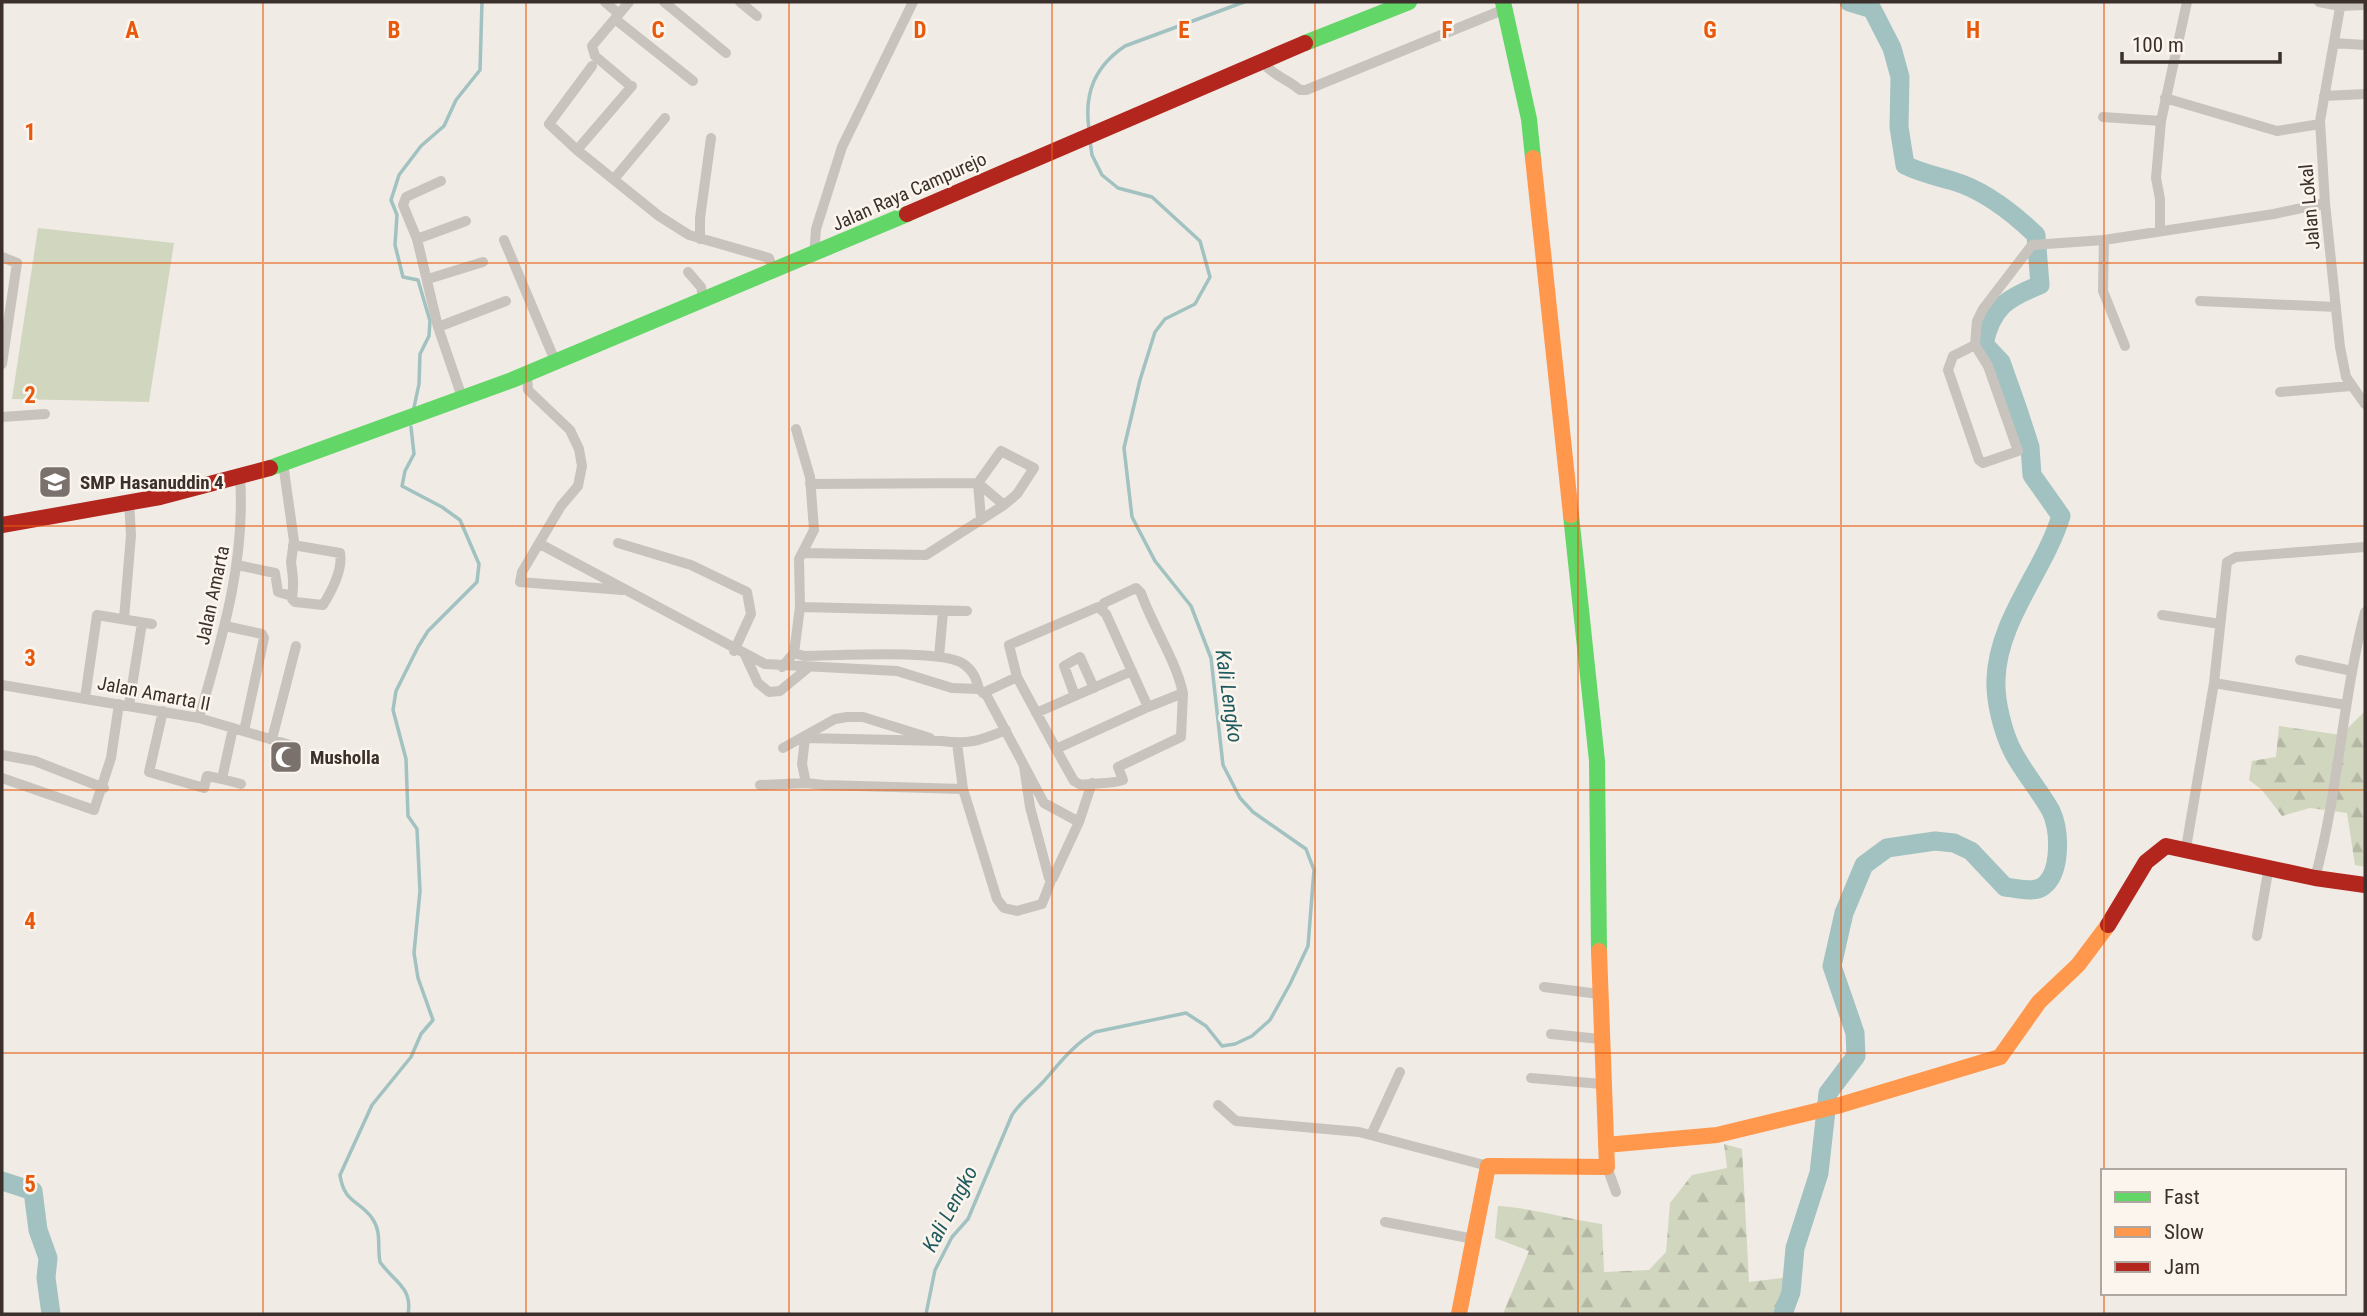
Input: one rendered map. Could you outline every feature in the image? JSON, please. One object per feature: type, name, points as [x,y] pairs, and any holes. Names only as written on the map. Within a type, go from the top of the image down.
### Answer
[{"type":"street","points":[[605,2],[617,16],[693,81]]},
{"type":"street","points":[[577,150],[629,84],[592,51],[592,46],[629,2]]},
{"type":"street","points":[[664,2],[726,53]]},
{"type":"street","points":[[740,2],[757,16]]},
{"type":"street","points":[[814,256],[816,229],[842,147],[913,2]]},
{"type":"street","name":"Jalan Raya Campurejo","points":[[2,525],[240,477],[463,400],[774,273],[1073,141],[1409,2]]},
{"type":"street","points":[[2160,231],[2160,199],[2156,178],[2161,121],[2187,2]]},
{"type":"street","points":[[2319,2],[2365,5]]},
{"type":"street","name":"Jalan Lokal","points":[[2340,4],[2320,124],[2340,347],[2351,386],[2365,404]]},
{"type":"street","points":[[1262,62],[1276,77],[1290,80],[1300,90],[1306,90],[1504,6],[1529,119],[1597,761],[1600,1039],[1608,1167],[1616,1192]]},
{"type":"street","points":[[2334,43],[2365,45]]},
{"type":"street","points":[[592,66],[549,124],[659,216],[700,239],[769,258],[774,273]]},
{"type":"street","points":[[2324,96],[2365,94]]},
{"type":"street","points":[[2165,99],[2277,131],[2320,124]]},
{"type":"street","points":[[2103,117],[2161,121]]},
{"type":"street","points":[[614,179],[666,118]]},
{"type":"street","points":[[700,239],[700,218],[711,138]]},
{"type":"street","points":[[441,181],[404,199],[428,279],[438,327],[463,400]]},
{"type":"street","points":[[1975,345],[1954,356],[1948,370],[1961,414],[1979,460],[1983,463],[2018,451],[1988,366],[1975,345],[1977,321],[1983,309],[2032,245],[2104,240],[2325,203]]},
{"type":"street","points":[[417,239],[466,221]]},
{"type":"street","points":[[504,240],[556,363]]},
{"type":"street","points":[[2104,240],[2103,291],[2125,346]]},
{"type":"street","points":[[2,257],[16,260],[17,264],[2,364]]},
{"type":"street","points":[[428,279],[483,262]]},
{"type":"street","points":[[688,272],[701,287],[704,301]]},
{"type":"street","points":[[438,327],[506,301]]},
{"type":"street","points":[[2200,301],[2336,307]]},
{"type":"street","points":[[527,375],[528,390],[570,430],[579,449],[582,466],[578,486],[561,506],[522,572],[519,579],[521,584],[625,591]]},
{"type":"street","points":[[2280,392],[2351,386]]},
{"type":"street","points":[[2,417],[45,414]]},
{"type":"street","points":[[782,667],[794,653],[800,607],[799,559],[814,530],[810,484],[796,429]]},
{"type":"street","points":[[802,553],[926,555],[1004,505],[1017,494],[1034,468],[1001,452],[978,483],[981,519]]},
{"type":"street","points":[[283,463],[293,545],[291,566],[296,580],[292,596],[295,602],[324,604],[341,559],[335,551],[293,545]]},
{"type":"street","name":"Jalan Amarta","points":[[200,718],[225,626],[237,565],[243,514],[240,477]]},
{"type":"street","points":[[810,484],[978,483],[1004,505]]},
{"type":"street","points":[[124,619],[131,535],[129,501]]},
{"type":"street","points":[[618,543],[691,565],[747,592],[751,614],[740,653],[758,683],[769,692],[780,691],[809,667]]},
{"type":"street","points":[[540,544],[765,664],[897,671],[952,688],[981,691],[1017,677]]},
{"type":"street","points":[[2186,848],[2214,683],[2225,567],[2231,558],[2365,547]]},
{"type":"street","points":[[237,565],[275,573],[278,592],[292,596]]},
{"type":"street","points":[[1102,609],[1111,598],[1136,587],[1141,593],[1176,668],[1183,692],[1181,737],[1118,767],[1095,782],[1081,785],[1074,781],[1017,677],[1009,645],[1098,607],[1102,609],[1148,707]]},
{"type":"street","points":[[800,607],[967,611]]},
{"type":"street","points":[[939,657],[943,612]]},
{"type":"street","points":[[2315,878],[2336,790],[2346,705],[2365,612]]},
{"type":"street","points":[[2,779],[93,810],[104,788],[147,623],[92,614],[85,698]]},
{"type":"street","points":[[2162,615],[2220,624]]},
{"type":"street","points":[[222,779],[264,638],[259,633],[225,626]]},
{"type":"street","points":[[272,739],[296,646]]},
{"type":"street","points":[[794,653],[804,656],[939,657],[962,663],[975,674],[981,691],[1006,730],[1044,803],[1079,822]]},
{"type":"street","points":[[851,667],[854,655]]},
{"type":"street","points":[[1075,696],[1064,666],[1080,657],[1094,688]]},
{"type":"street","points":[[2300,660],[2352,671]]},
{"type":"street","points":[[1036,713],[1132,671]]},
{"type":"street","points":[[2214,683],[2346,705]]},
{"type":"street","name":"Jalan Amarta II","points":[[2,685],[200,718],[297,747]]},
{"type":"street","points":[[1056,750],[1183,692]]},
{"type":"street","points":[[163,711],[150,773],[204,788],[207,776],[241,784]]},
{"type":"street","points":[[783,748],[835,719],[863,717],[939,741]]},
{"type":"street","points":[[805,738],[939,741],[966,745],[1006,730]]},
{"type":"street","points":[[805,738],[802,764],[806,783]]},
{"type":"street","points":[[957,743],[963,789],[997,899],[1004,908],[1017,911],[1042,904],[1095,782]]},
{"type":"street","points":[[2,755],[35,761],[104,788]]},
{"type":"street","points":[[1024,765],[1035,822],[1049,878],[1052,878]]},
{"type":"street","points":[[760,785],[806,783],[963,789]]},
{"type":"street","points":[[1035,822],[1044,803]]},
{"type":"street","points":[[1606,1145],[1717,1135],[1812,1113],[2000,1057],[2039,1002],[2078,965],[2099,940],[2146,862],[2166,846],[2186,848],[2315,878],[2365,885]]},
{"type":"street","points":[[2257,936],[2269,866]]},
{"type":"street","points":[[1544,988],[1599,994]]},
{"type":"street","points":[[1551,1034],[1600,1039]]},
{"type":"street","points":[[1371,1135],[1400,1072]]},
{"type":"street","points":[[1531,1078],[1602,1084]]},
{"type":"street","points":[[1218,1105],[1237,1121],[1371,1135],[1488,1166],[1608,1167]]},
{"type":"street","points":[[1459,1314],[1488,1166]]},
{"type":"street","points":[[1385,1222],[1474,1239]]},
{"type":"green space","points":[[38,228],[174,243],[149,402],[12,399]]},
{"type":"green space","points":[[2365,711],[2365,867],[2355,865],[2347,813],[2310,808],[2282,816],[2262,790],[2249,780],[2252,761],[2276,757],[2279,726],[2341,735]]},
{"type":"green space","points":[[1724,1144],[1742,1149],[1749,1282],[1799,1276],[1787,1314],[1503,1314],[1529,1251],[1495,1238],[1498,1206],[1602,1224],[1604,1272],[1649,1270],[1666,1252],[1670,1203],[1692,1175],[1727,1168]]},
{"type":"waterway","points":[[413,412],[419,384],[420,354],[429,336],[430,321],[418,280],[403,277],[395,245],[397,215],[391,200],[399,175],[421,146],[444,126],[456,100],[480,70],[482,2]]},
{"type":"waterway","name":"Kali Lengko","points":[[1089,129],[1090,93],[1099,72],[1114,54],[1125,46],[1244,2]]},
{"type":"waterway","points":[[1783,1314],[1791,1292],[1795,1248],[1819,1173],[1828,1093],[1856,1056],[1855,1033],[1832,966],[1844,913],[1864,865],[1887,848],[1935,841],[1954,843],[1971,851],[2005,887],[2034,890],[2048,881],[2053,872],[2057,851],[2056,829],[2051,811],[2017,760],[2006,736],[1998,707],[1996,679],[2005,636],[2061,516],[2032,475],[2030,447],[2001,362],[1984,344],[1991,321],[1997,312],[2018,294],[2040,285],[2036,235],[2008,211],[1976,190],[1905,165],[1899,127],[1900,77],[1892,48],[1872,9],[1849,2]]},
{"type":"waterway","name":"Kali Lengko","points":[[926,1314],[935,1270],[952,1237],[968,1219],[1012,1115],[1073,1049],[1095,1032],[1186,1013],[1206,1026],[1222,1046],[1235,1044],[1252,1036],[1270,1020],[1308,946],[1314,870],[1306,849],[1253,812],[1240,798],[1223,765],[1211,658],[1191,606],[1155,561],[1132,517],[1124,448],[1155,332],[1165,319],[1195,304],[1210,277],[1200,241],[1152,197],[1118,188],[1102,175],[1092,155],[1090,141]]},
{"type":"waterway","points":[[408,1314],[408,1297],[405,1291],[380,1262],[375,1223],[367,1212],[348,1196],[340,1175],[372,1105],[411,1057],[421,1034],[433,1020],[418,978],[414,953],[420,891],[417,829],[408,816],[406,759],[393,710],[396,691],[418,647],[428,631],[477,582],[479,564],[460,520],[442,507],[402,486],[405,471],[414,454],[411,427]]},
{"type":"waterway","points":[[2,1181],[33,1191],[38,1230],[48,1258],[46,1278],[51,1314]]},
{"type":"traffic: fast","points":[[1305,43],[1409,2]]},
{"type":"traffic: fast","points":[[1503,2],[1529,119],[1533,158]]},
{"type":"traffic: fast","points":[[270,468],[512,380],[907,214]]},
{"type":"traffic: fast","points":[[1571,515],[1597,761],[1599,951]]},
{"type":"traffic: slow","points":[[1533,158],[1571,515]]},
{"type":"traffic: slow","points":[[1606,1145],[1717,1135],[1837,1106],[2000,1057],[2039,1002],[2078,965],[2108,925]]},
{"type":"traffic: slow","points":[[1459,1314],[1488,1166],[1607,1167],[1599,951]]},
{"type":"traffic: jam","points":[[907,214],[1305,43]]},
{"type":"traffic: jam","points":[[2,525],[160,497],[270,468]]},
{"type":"traffic: jam","points":[[2108,925],[2146,862],[2166,846],[2315,878],[2365,885]]},
{"type":"place","name":"SMP Hasanuddin 4","points":[[55,482]]},
{"type":"place","name":"Musholla","points":[[286,757]]}]
